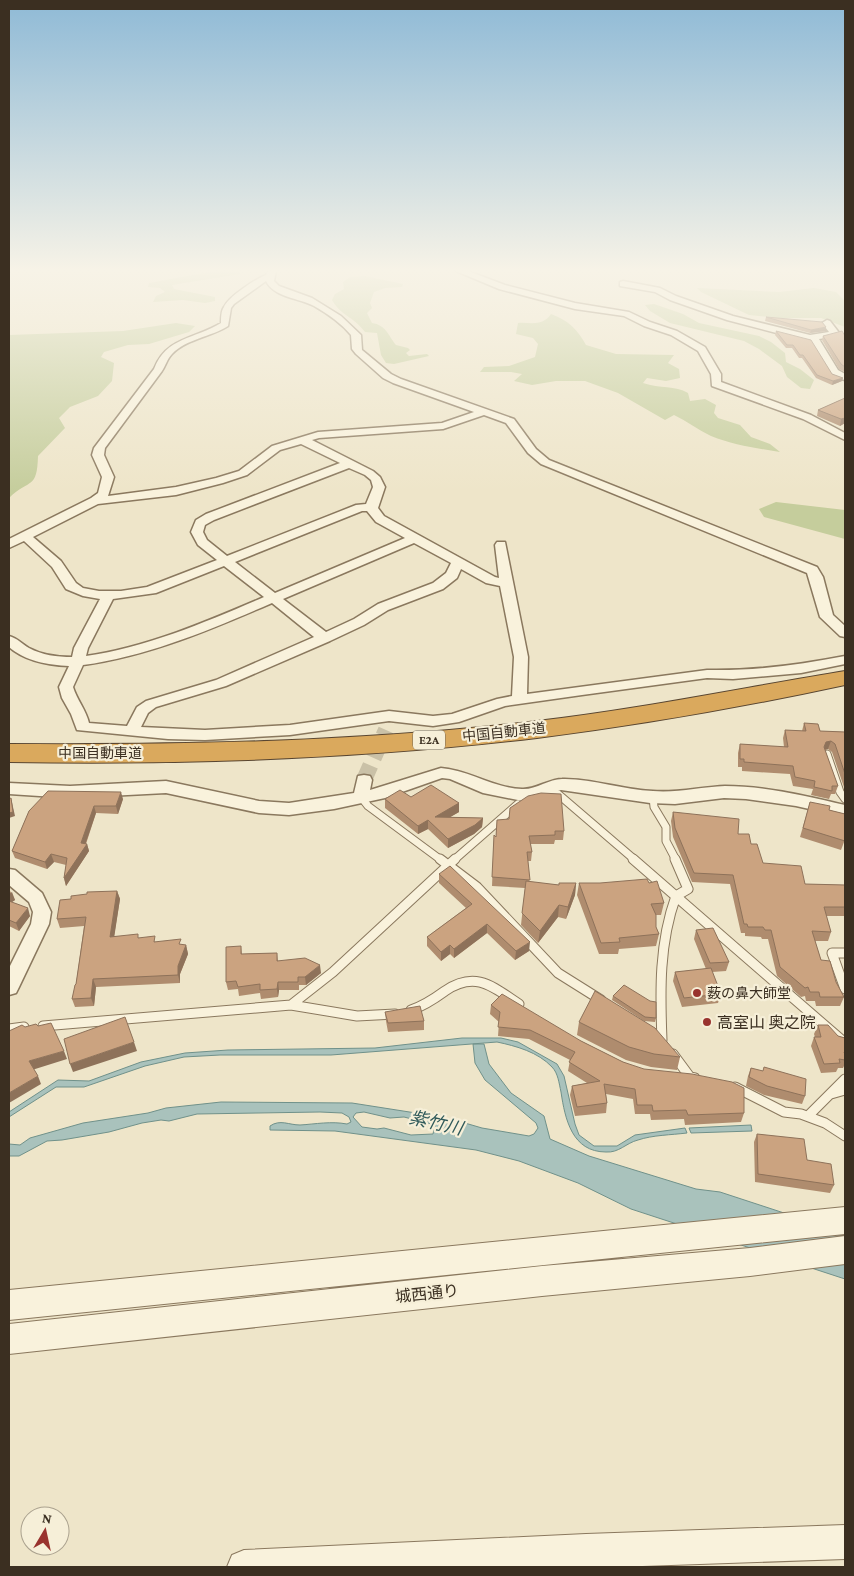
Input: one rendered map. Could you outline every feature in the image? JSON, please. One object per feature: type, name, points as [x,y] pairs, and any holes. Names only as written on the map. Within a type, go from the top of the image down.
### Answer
[{"type":"highway","name":"中国自動車道","points":[[9,753],[210,752],[433,740],[634,716],[723,702],[845,678]]},
{"type":"highway","name":"中国自動車道","points":[[9,772],[98,773],[207,770],[324,765],[435,757],[641,733],[845,697]]},
{"type":"street","points":[[9,544],[95,501],[103,494],[108,477],[98,455],[100,448],[159,369],[165,355],[169,350],[179,345]]},
{"type":"street","points":[[357,345],[357,349],[364,358],[397,381],[510,421],[532,451],[545,462],[812,570],[816,577],[827,617],[845,633]]},
{"type":"street","points":[[693,345],[702,350],[716,374],[716,384],[807,417],[845,437]]},
{"type":"street","points":[[818,345],[834,372],[845,377]]},
{"type":"street","points":[[95,501],[108,501],[176,491],[219,481],[243,473],[276,448],[302,440],[334,433],[443,426],[484,412]]},
{"type":"street","points":[[302,440],[368,473],[376,479],[379,487],[371,507],[372,513],[380,519],[491,580],[506,582]]},
{"type":"street","points":[[324,638],[202,542],[197,532],[200,523],[210,517],[348,464]]},
{"type":"street","points":[[24,536],[60,568],[71,586],[90,594],[134,594],[151,590],[360,508],[371,507]]},
{"type":"street","points":[[9,640],[16,648],[33,657],[62,661],[94,659],[159,642],[275,599],[415,538]]},
{"type":"street","points":[[501,545],[506,582],[521,657],[519,699]]},
{"type":"street","points":[[132,730],[142,710],[151,704],[221,683],[359,622],[383,607],[446,581],[452,575],[458,561]]},
{"type":"street","points":[[109,594],[81,648],[78,661],[66,687],[69,698],[79,714],[82,727],[168,734],[239,734],[433,721],[454,719],[502,702],[519,699],[707,674],[801,669],[845,660]]},
{"type":"street","points":[[9,789],[70,792],[166,787],[260,807],[289,809],[334,803],[385,792],[441,773],[452,774],[483,788],[523,795],[561,784],[653,797],[675,798],[724,792],[746,793],[796,800],[845,812]]},
{"type":"street","points":[[361,797],[364,780]]},
{"type":"street","points":[[9,875],[36,898],[42,912],[40,924],[9,987]]},
{"type":"street","points":[[9,1305],[844,1220]]},
{"type":"street","name":"城西通り","points":[[9,1339],[542,1281],[750,1262],[845,1250]]},
{"type":"street","points":[[244,1567],[576,1551],[845,1542]]},
{"type":"lane","points":[[828,754],[840,792],[845,799]]},
{"type":"lane","points":[[291,1005],[334,972],[513,806],[530,798],[538,791],[558,794],[845,1043]]},
{"type":"lane","points":[[361,797],[368,806],[477,887],[558,973],[608,1004]]},
{"type":"lane","points":[[653,797],[654,807],[666,827],[666,841],[688,889],[676,896],[667,916],[662,950],[659,1037],[690,1077]]},
{"type":"lane","points":[[845,953],[832,953],[845,989]]},
{"type":"lane","points":[[9,1029],[291,1005],[359,1015],[390,1015],[420,1008],[441,996],[454,984],[467,979],[484,983],[525,1008]]},
{"type":"lane","points":[[679,1077],[706,1080]]},
{"type":"lane","points":[[808,1116],[845,1079]]},
{"type":"lane","points":[[723,1084],[731,1085],[784,1112],[808,1116],[825,1123],[845,1136]]},
{"type":"lane","points":[[829,1095],[845,1090]]},
{"type":"green space","points":[[9,345],[138,345],[128,345],[104,352],[101,357],[114,363],[112,381],[98,396],[70,407],[59,418],[65,428],[38,456],[34,479],[9,498]]},
{"type":"green space","points":[[379,345],[396,345],[408,348],[410,350],[406,353],[409,356],[427,354],[429,356],[394,364],[386,363],[381,355]]},
{"type":"green space","points":[[538,345],[586,345],[616,354],[674,355],[668,363],[679,369],[680,378],[666,381],[647,378],[643,383],[683,391],[688,393],[690,401],[705,399],[716,405],[714,413],[718,418],[740,425],[751,437],[770,444],[780,452],[719,439],[706,434],[674,415],[665,420],[618,393],[585,381],[556,381],[532,385],[514,381],[522,374],[480,372],[484,367],[509,366],[535,357]]},
{"type":"green space","points":[[751,345],[774,345],[785,353],[786,362],[800,369],[814,380],[810,389],[801,388],[787,377],[782,366]]},
{"type":"green space","points":[[776,502],[845,510],[845,539],[764,517],[759,509]]},
{"type":"water","points":[[462,1038],[501,1038],[518,1042],[557,1064],[564,1076],[579,1135],[594,1146],[617,1146],[635,1135],[685,1128],[687,1133],[644,1138],[611,1152],[594,1151],[578,1140],[572,1132],[565,1113],[558,1078],[552,1067],[540,1057],[519,1048],[497,1042],[331,1055],[220,1055],[184,1057],[145,1066],[84,1087],[56,1087],[9,1117],[9,1112],[58,1080],[89,1081],[141,1062],[185,1053],[228,1050],[375,1048]]},
{"type":"water","name":"紫竹川","points":[[473,1044],[484,1044],[489,1064],[511,1093],[544,1116],[550,1139],[589,1156],[696,1189],[720,1192],[845,1233],[845,1279],[631,1209],[578,1183],[519,1161],[476,1150],[335,1131],[270,1130],[270,1126],[277,1123],[300,1125],[347,1124],[351,1122],[349,1117],[342,1113],[197,1114],[169,1121],[161,1120],[142,1123],[109,1132],[47,1141],[19,1156],[9,1156],[9,1144],[20,1145],[30,1138],[83,1123],[148,1113],[166,1108],[221,1102],[352,1103],[435,1116],[451,1125],[458,1121],[482,1128],[529,1136],[534,1134],[538,1128],[536,1123],[485,1080],[475,1063]],"holes":[[[364,1112],[390,1118],[404,1117],[435,1125],[433,1134],[411,1135],[384,1128],[362,1127],[353,1117],[356,1113]]]},
{"type":"water","points":[[751,1125],[752,1131],[691,1133],[689,1128]]},
{"type":"building","points":[[787,345],[814,345],[832,374],[843,378],[833,381],[817,375],[803,355],[800,355],[793,345]]},
{"type":"building","points":[[828,345],[845,345],[845,367]]},
{"type":"building","points":[[845,398],[845,418],[841,419],[818,410]]},
{"type":"building","points":[[804,723],[818,724],[820,731],[845,732],[845,774],[835,744],[831,741],[826,742],[824,747],[838,786],[832,786],[832,791],[814,787],[815,781],[795,777],[793,766],[744,762],[744,759],[740,759],[740,744],[788,747],[785,730],[806,731]]},
{"type":"building","points":[[431,785],[459,803],[435,817],[483,818],[475,825],[448,839],[428,820],[418,826],[385,799],[400,790],[411,797]]},
{"type":"building","points":[[48,791],[121,792],[116,806],[94,806],[81,843],[87,844],[64,878],[67,858],[51,854],[45,862],[12,851],[29,811]]},
{"type":"building","points":[[541,793],[561,794],[564,831],[555,831],[555,835],[529,836],[532,852],[527,852],[530,880],[492,877],[494,835],[496,837],[497,820],[509,819],[510,808],[528,796]]},
{"type":"building","points":[[11,798],[13,812],[9,813],[9,799]]},
{"type":"building","points":[[810,802],[830,806],[829,810],[845,814],[845,841],[803,828]]},
{"type":"building","points":[[673,812],[739,819],[738,834],[749,834],[751,844],[757,844],[763,863],[801,866],[805,884],[845,885],[845,907],[824,907],[831,932],[812,931],[821,960],[830,961],[836,982],[844,997],[820,997],[819,992],[810,992],[808,987],[805,988],[780,967],[771,930],[765,930],[763,927],[748,927],[747,924],[744,924],[733,875],[694,873],[675,828]]},
{"type":"building","points":[[450,866],[530,942],[516,951],[487,924],[454,949],[450,945],[441,952],[427,937],[472,904],[439,874]]},
{"type":"building","points":[[647,879],[649,883],[657,881],[664,903],[651,904],[656,915],[656,927],[659,934],[619,938],[620,942],[601,943],[579,883]]},
{"type":"building","points":[[526,881],[559,885],[559,883],[576,883],[568,907],[559,905],[540,931],[522,913]]},
{"type":"building","points":[[117,891],[110,937],[138,934],[138,938],[155,936],[154,942],[181,939],[179,944],[186,945],[178,966],[178,975],[93,979],[91,998],[72,999],[86,917],[57,919],[60,900],[71,899],[71,896],[87,894],[87,892]]},
{"type":"building","points":[[9,901],[28,908],[16,923],[9,920]]},
{"type":"building","points":[[713,928],[729,962],[710,963],[696,930]]},
{"type":"building","points":[[241,946],[241,954],[277,953],[277,961],[305,958],[320,965],[305,977],[298,977],[298,982],[278,982],[277,989],[260,990],[260,984],[238,987],[236,981],[226,982],[226,947]]},
{"type":"building","points":[[711,968],[721,994],[684,998],[675,972]]},
{"type":"building","points":[[624,985],[650,1001],[656,1002],[656,1018],[645,1017],[613,996]]},
{"type":"building","points":[[595,991],[655,1028],[680,1057],[654,1054],[629,1047],[579,1022]]},
{"type":"building","points":[[502,994],[581,1041],[623,1062],[644,1069],[692,1074],[732,1082],[744,1088],[744,1113],[688,1115],[686,1110],[653,1111],[652,1105],[637,1105],[635,1089],[604,1084],[607,1103],[577,1107],[572,1086],[600,1081],[569,1062],[575,1052],[530,1030],[498,1027],[500,1012],[491,1005]]},
{"type":"building","points":[[420,1006],[424,1021],[388,1023],[385,1012]]},
{"type":"building","points":[[125,1017],[134,1042],[70,1064],[64,1039]]},
{"type":"building","points":[[51,1023],[64,1051],[29,1061],[38,1076],[9,1093],[9,1031],[22,1025],[25,1027]]},
{"type":"building","points":[[818,1025],[828,1025],[838,1036],[845,1038],[845,1060],[839,1059],[840,1063],[824,1064],[814,1037],[821,1037]]},
{"type":"building","points":[[764,1067],[806,1079],[805,1096],[767,1086],[749,1077],[751,1068],[763,1071]]},
{"type":"building","points":[[757,1134],[804,1139],[807,1160],[831,1164],[834,1185],[758,1174]]},
{"type":"tunnel","points":[[364,780],[386,730]]},
{"type":"place","name":"薮の鼻大師堂","points":[[697,993]]},
{"type":"place","name":"高室山 奥之院","points":[[707,1022]]}]
